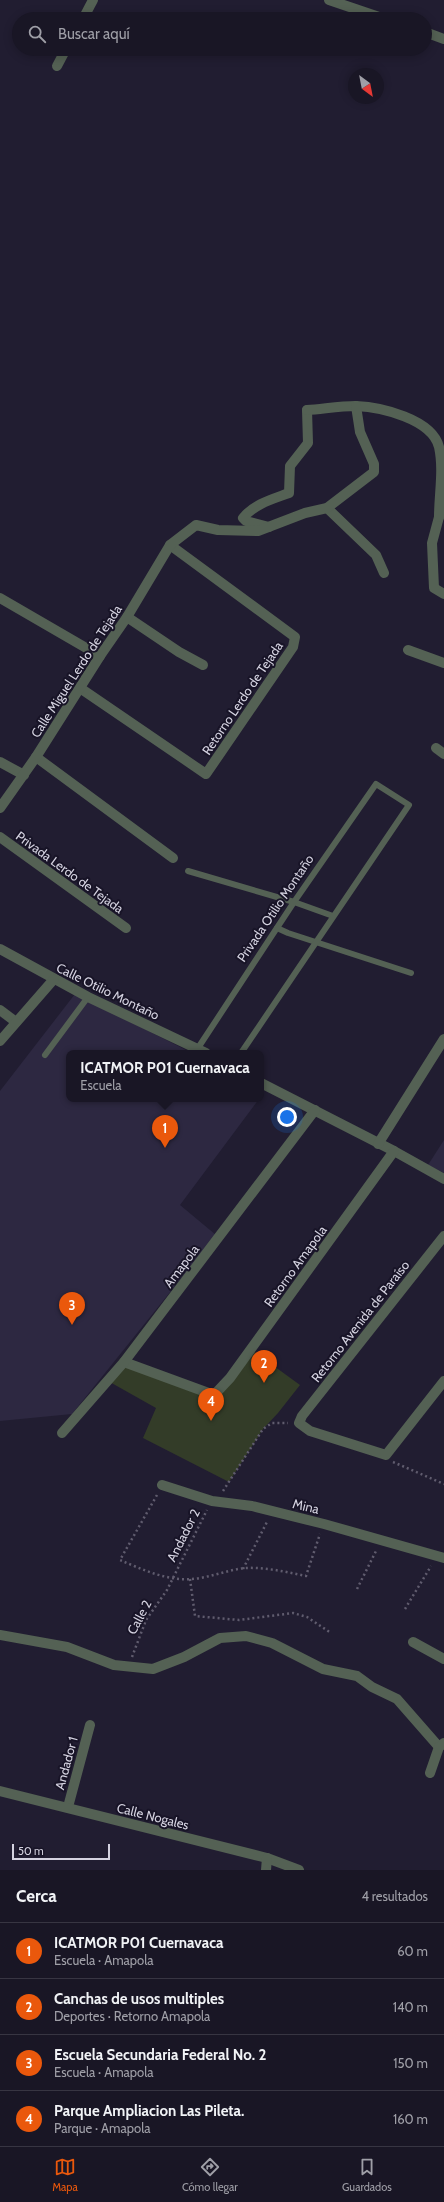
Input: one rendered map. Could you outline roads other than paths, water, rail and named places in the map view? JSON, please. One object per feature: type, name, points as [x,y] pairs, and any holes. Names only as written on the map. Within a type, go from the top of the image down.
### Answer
[{"type":"street","points":[[87,12],[93,0]]},
{"type":"street","points":[[329,0],[364,12]]},
{"type":"street","points":[[432,35],[444,39]]},
{"type":"street","points":[[57,66],[62,56]]},
{"type":"street","points":[[170,545],[196,525],[218,530],[258,531],[305,513],[327,508],[374,472],[374,464],[360,432],[356,406]]},
{"type":"street","points":[[269,527],[246,521],[243,518],[248,512],[260,505],[289,493],[290,466],[308,443],[306,410],[356,406],[385,411],[413,420],[429,430],[439,446],[443,471],[439,491],[439,517],[432,543],[434,588],[444,594]]},
{"type":"street","points":[[327,508],[376,555],[384,573]]},
{"type":"street","name":"Calle Miguel Lerdo de Tejada","points":[[0,808],[36,757],[100,656],[127,617],[170,545]]},
{"type":"street","name":"Retorno Lerdo de Tejada","points":[[80,688],[206,774],[293,647],[295,637],[170,545]]},
{"type":"street","points":[[0,598],[100,656]]},
{"type":"street","points":[[127,617],[179,652],[203,665]]},
{"type":"street","points":[[408,650],[444,663]]},
{"type":"street","points":[[36,757],[173,858]]},
{"type":"street","points":[[0,762],[24,775]]},
{"type":"street","name":"Privada Lerdo de Tejada","points":[[0,837],[126,928]]},
{"type":"street","name":"Calle Otilio Montaño","points":[[0,949],[88,997],[200,1050]]},
{"type":"street","points":[[0,1041],[54,979]]},
{"type":"street","points":[[0,1010],[16,1022]]},
{"type":"street","points":[[378,1144],[444,1039]]},
{"type":"street","points":[[264,1084],[394,1151],[444,1179]]},
{"type":"street","name":"Amapola","points":[[62,1433],[124,1362],[315,1110]]},
{"type":"street","name":"Retorno Amapola","points":[[124,1362],[214,1395],[230,1378],[394,1151]]},
{"type":"street","name":"Retorno Avenida de Paraíso","points":[[444,1236],[302,1416],[299,1423],[310,1431],[386,1455],[444,1381]]},
{"type":"street","name":"Mina","points":[[162,1485],[216,1501],[324,1524],[381,1542],[441,1557]]},
{"type":"street","points":[[0,1634],[67,1647],[94,1656],[114,1665],[127,1668],[152,1669],[184,1657],[220,1638],[246,1636],[272,1643],[323,1669],[357,1676],[372,1687],[397,1699],[441,1745],[430,1773]]},
{"type":"street","points":[[413,1642],[444,1659]]},
{"type":"street","name":"Andador 1","points":[[68,1808],[90,1726]]},
{"type":"street","name":"Calle Nogales","points":[[0,1791],[267,1858],[299,1870]]},
{"type":"street","points":[[266,1870],[267,1858]]},
{"type":"lane","name":"Privada Otilio Montaño","points":[[203,1050],[277,928],[376,784],[410,805],[333,916]]},
{"type":"lane","points":[[188,871],[294,902],[333,916],[243,1050]]},
{"type":"lane","points":[[277,928],[411,973]]},
{"type":"lane","points":[[45,1055],[88,997]]},
{"type":"place","name":"ICATMOR P01 Cuernavaca","points":[[165,1148]]},
{"type":"place","name":"Escuela Secundaria Federal No. 2","points":[[72,1325]]},
{"type":"place","name":"Canchas de usos multiples","points":[[264,1383]]},
{"type":"place","name":"Parque Ampliacion Las Pileta.","points":[[211,1421]]}]
